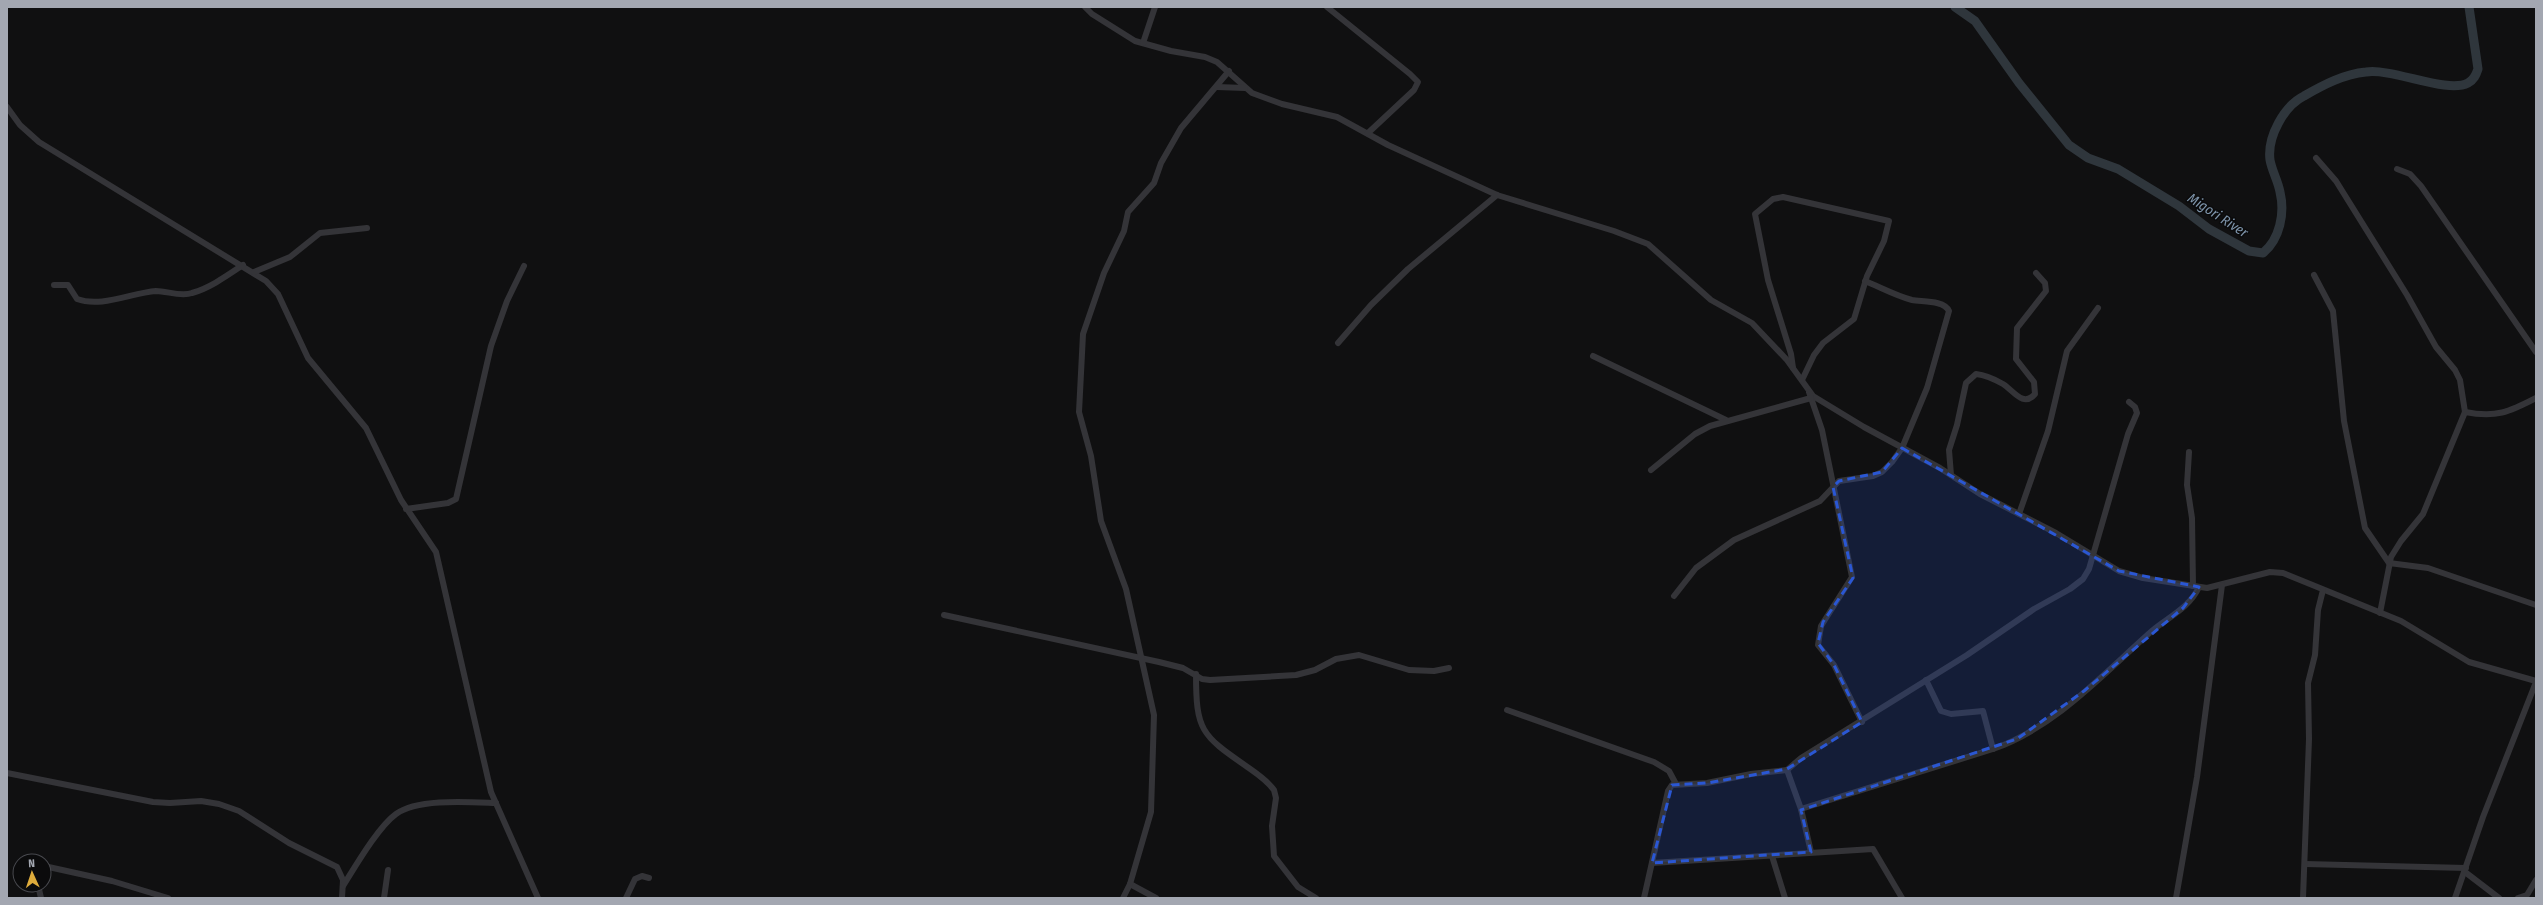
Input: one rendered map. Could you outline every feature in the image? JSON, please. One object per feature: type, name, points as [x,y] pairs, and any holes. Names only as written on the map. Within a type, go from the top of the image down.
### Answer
[{"type":"street","points":[[1085,7],[1092,14],[1130,38],[1143,43],[1209,58],[1229,71],[1245,88]]},
{"type":"street","points":[[1143,43],[1155,7]]},
{"type":"street","points":[[1327,7],[1418,82],[1414,90],[1368,133]]},
{"type":"street","points":[[1123,898],[1130,884],[1132,873],[1148,825],[1153,792],[1154,715],[1124,580],[1101,521],[1091,456],[1079,412],[1083,334],[1104,273],[1124,231],[1128,212],[1154,183],[1161,163],[1181,128],[1229,71]]},
{"type":"street","points":[[1217,87],[1245,88],[1282,104],[1337,118],[1368,133],[1388,145],[1497,195],[1614,231],[1648,244],[1711,300],[1752,323],[1793,368],[1813,396],[1951,475],[1980,494],[2056,533],[2093,557],[2119,571],[2134,576],[2196,586],[2222,585],[2276,572],[2303,580],[2323,590],[2410,626],[2469,662],[2536,681],[2483,817],[2455,898]]},
{"type":"street","points":[[7,107],[20,125],[39,142],[198,240],[243,265],[254,272],[278,294],[302,349],[312,365],[366,428],[406,509],[430,542],[438,559],[476,730],[496,802],[538,898]]},
{"type":"street","points":[[2316,158],[2336,181],[2400,284],[2436,347],[2460,380],[2465,412],[2423,514],[2395,549],[2390,563],[2380,614]]},
{"type":"street","points":[[2397,169],[2410,174],[2418,182],[2536,352]]},
{"type":"street","points":[[1338,343],[1371,305],[1408,268],[1497,195]]},
{"type":"street","points":[[1793,368],[1791,354],[1765,271],[1755,219],[1758,210],[1773,199],[1783,198],[1889,221],[1884,241],[1865,281],[1853,321],[1823,343],[1814,355],[1802,380]]},
{"type":"street","points":[[254,272],[290,257],[320,233],[367,228]]},
{"type":"street","points":[[54,285],[68,285],[77,298],[88,301],[108,300],[152,292],[188,294],[217,281],[243,265]]},
{"type":"street","points":[[406,509],[448,503],[456,499],[491,346],[507,301],[524,266]]},
{"type":"street","points":[[1951,475],[1949,450],[1957,425],[1966,383],[1970,377],[1976,374],[1985,376],[2004,385],[2011,392],[2024,399],[2029,399],[2035,394],[2034,382],[2017,362],[2015,353],[2018,326],[2046,291],[2045,284],[2036,273]]},
{"type":"street","points":[[2314,275],[2333,310],[2344,421],[2365,528],[2390,563],[2428,568],[2536,606]]},
{"type":"street","points":[[1674,596],[1696,568],[1713,554],[1758,527],[1820,501],[1840,481],[1867,478],[1882,472],[1902,448],[1931,377],[1949,311],[1946,307],[1939,304],[1912,300],[1865,281]]},
{"type":"street","points":[[2019,514],[2047,435],[2067,351],[2098,308]]},
{"type":"street","points":[[1593,356],[1726,420]]},
{"type":"street","points":[[1808,388],[1810,398],[1822,430],[1852,577],[1821,626],[1818,644],[1834,665],[1862,722]]},
{"type":"street","points":[[1651,470],[1695,434],[1726,420],[1810,398]]},
{"type":"street","points":[[2465,412],[2496,416],[2536,398]]},
{"type":"street","points":[[1644,898],[1668,791],[1672,785],[1700,784],[1765,772],[1787,770],[1801,758],[1862,722],[1870,714],[1967,655],[2034,609],[2078,583],[2087,573],[2093,557],[2128,434],[2137,413],[2135,406],[2128,402]]},
{"type":"street","points":[[1801,809],[1994,749],[2017,739],[2058,713],[2183,608],[2196,586],[2192,518],[2187,485],[2189,452]]},
{"type":"street","points":[[2176,898],[2197,777],[2222,585]]},
{"type":"street","points":[[2303,898],[2309,739],[2308,683],[2314,662],[2318,610],[2323,590]]},
{"type":"street","points":[[944,615],[1142,658],[1178,667],[1210,680],[1296,676],[1315,670],[1336,659],[1359,655],[1409,670],[1434,671],[1449,668]]},
{"type":"street","points":[[1196,674],[1198,714],[1202,728],[1222,750],[1251,769],[1274,790],[1276,798],[1272,826],[1274,856],[1298,887],[1316,898]]},
{"type":"street","points":[[1926,680],[1941,712],[1951,714],[1984,710],[1994,749]]},
{"type":"street","points":[[1507,710],[1654,762],[1669,771],[1676,784]]},
{"type":"street","points":[[1787,770],[1801,809],[1811,852]]},
{"type":"street","points":[[7,773],[153,802],[170,804],[201,801],[232,808],[289,843],[337,867],[342,875],[342,898]]},
{"type":"street","points":[[343,886],[385,826],[400,812],[412,807],[438,804],[496,802]]},
{"type":"street","points":[[1652,863],[1874,849],[1893,887],[1902,898]]},
{"type":"street","points":[[1772,856],[1785,898]]},
{"type":"street","points":[[2305,864],[2465,870],[2499,898]]},
{"type":"street","points":[[52,868],[112,881],[168,898]]},
{"type":"street","points":[[384,898],[388,870]]},
{"type":"street","points":[[626,898],[635,878],[642,876],[649,878]]},
{"type":"street","points":[[2518,898],[2527,895],[2536,880]]},
{"type":"street","points":[[1130,884],[1156,898]]},
{"type":"highlighted area","points":[[1902,448],[2119,571],[2199,587],[2183,608],[2084,691],[2017,739],[1801,810],[1811,852],[1652,863],[1672,785],[1707,783],[1787,769],[1862,722],[1834,665],[1818,643],[1823,622],[1853,578],[1833,487],[1839,481],[1882,472]]},
{"type":"waterway","name":"Migori River","points":[[1955,7],[1975,21],[2019,83],[2069,145],[2088,158],[2118,169],[2179,206],[2209,229],[2249,251],[2263,253],[2274,241],[2280,225],[2282,208],[2280,192],[2270,160],[2271,142],[2278,123],[2290,107],[2304,96],[2326,84],[2358,73],[2377,72],[2447,85],[2459,86],[2468,83],[2472,80],[2478,69],[2469,7]]}]
